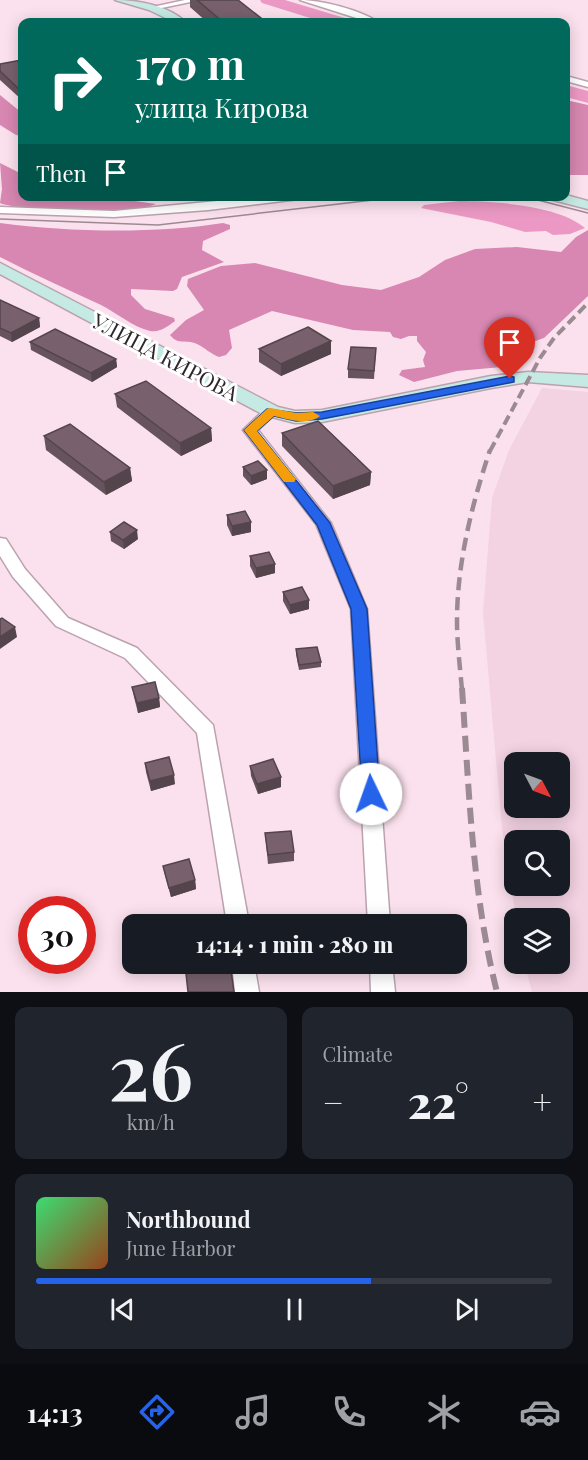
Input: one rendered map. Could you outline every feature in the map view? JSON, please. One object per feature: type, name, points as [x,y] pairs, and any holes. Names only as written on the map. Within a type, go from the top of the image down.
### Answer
[{"type":"street","points":[[120,0],[152,8],[172,18]]},
{"type":"street","points":[[152,8],[197,0]]},
{"type":"street","points":[[303,0],[363,18]]},
{"type":"street","points":[[570,79],[588,85]]},
{"type":"street","points":[[570,200],[588,205]]},
{"type":"street","points":[[0,210],[114,214],[258,201]]},
{"type":"street","name":"УЛИЦА КИРОВА","points":[[0,268],[271,411],[296,417],[322,416],[528,377],[588,381]]},
{"type":"street","points":[[271,411],[250,430],[323,523],[359,609],[378,914]]},
{"type":"street","points":[[0,543],[19,573],[62,622],[131,653],[206,730],[236,914]]},
{"type":"street","points":[[245,974],[247,992]]},
{"type":"street","points":[[382,974],[383,992]]},
{"type":"shaded area","points":[[0,95],[18,110],[18,135],[0,125]]},
{"type":"shaded area","points":[[570,101],[588,105],[588,175],[570,175]]},
{"type":"shaded area","points":[[0,163],[18,172],[18,201],[135,201],[156,204],[127,209],[79,211],[31,208],[0,203],[2,189]]},
{"type":"shaded area","points":[[459,201],[507,203],[542,209],[573,220],[585,228],[570,234],[553,235],[546,231],[525,232],[491,222],[421,208],[424,205]]},
{"type":"shaded area","points":[[0,223],[54,228],[140,230],[223,223],[230,225],[230,229],[203,241],[202,250],[224,262],[182,277],[177,289],[173,291],[131,289],[131,295],[145,309],[174,318],[175,321],[167,327],[150,331],[0,257]]},
{"type":"shaded area","points":[[588,230],[588,296],[544,338],[527,344],[509,364],[502,367],[457,371],[414,382],[399,375],[402,370],[425,367],[423,360],[426,352],[417,341],[417,336],[401,339],[393,337],[390,332],[353,330],[272,311],[229,330],[232,348],[226,355],[219,357],[197,344],[176,340],[170,335],[186,320],[204,310],[187,286],[188,279],[221,266],[255,263],[342,285],[381,290],[419,277],[445,260],[475,249],[517,247],[561,252],[576,237]]},
{"type":"shaded area","points":[[542,388],[588,392],[588,992],[532,992],[527,974],[570,974],[570,908],[514,908],[513,896],[570,896],[570,830],[504,830],[504,841],[483,613],[492,498],[509,450]]},
{"type":"building","points":[[197,0],[238,0],[261,18],[218,18]]},
{"type":"building","points":[[18,61],[18,88],[0,71],[0,64]]},
{"type":"building","points":[[0,300],[39,318],[11,333],[0,328]]},
{"type":"building","points":[[308,327],[331,341],[281,364],[259,349]]},
{"type":"building","points":[[55,329],[116,359],[91,373],[30,342]]},
{"type":"building","points":[[351,347],[376,348],[374,371],[348,369]]},
{"type":"building","points":[[146,381],[211,428],[180,443],[115,394]]},
{"type":"building","points":[[318,421],[371,472],[333,486],[282,433]]},
{"type":"building","points":[[70,424],[130,468],[104,482],[44,436]]},
{"type":"building","points":[[258,461],[267,470],[251,476],[243,467]]},
{"type":"building","points":[[245,511],[251,522],[232,526],[227,515]]},
{"type":"building","points":[[124,522],[137,530],[123,540],[110,532]]},
{"type":"building","points":[[269,552],[275,564],[256,568],[250,556]]},
{"type":"building","points":[[302,587],[309,600],[290,605],[283,592]]},
{"type":"building","points":[[2,618],[15,627],[0,637],[0,619]]},
{"type":"building","points":[[317,647],[321,662],[299,665],[296,649]]},
{"type":"building","points":[[155,682],[159,698],[137,703],[132,687]]},
{"type":"building","points":[[169,757],[174,775],[150,781],[145,763]]},
{"type":"building","points":[[273,759],[281,777],[257,784],[250,766]]},
{"type":"building","points":[[291,831],[294,852],[268,855],[265,833]]},
{"type":"building","points":[[189,859],[195,880],[169,888],[163,866]]},
{"type":"building","points":[[186,974],[232,974],[234,992],[188,992]]},
{"type":"waterway","points":[[268,0],[326,18]]},
{"type":"waterway","points":[[570,92],[588,97]]},
{"type":"tram line","points":[[0,219],[158,225],[365,201]]},
{"type":"tram line","points":[[542,201],[588,213]]},
{"type":"railway","points":[[490,451],[540,358],[554,338],[588,303]]},
{"type":"railway","points":[[462,690],[457,629],[460,577],[477,491],[490,450]]},
{"type":"railway","points":[[462,688],[477,879],[497,992]]},
{"type":"slow traffic","points":[[289,479],[250,430],[271,411],[296,417],[313,416]]},
{"type":"route","points":[[371,794],[359,609],[323,523],[250,430],[271,411],[296,417],[322,416],[510,379]]}]
